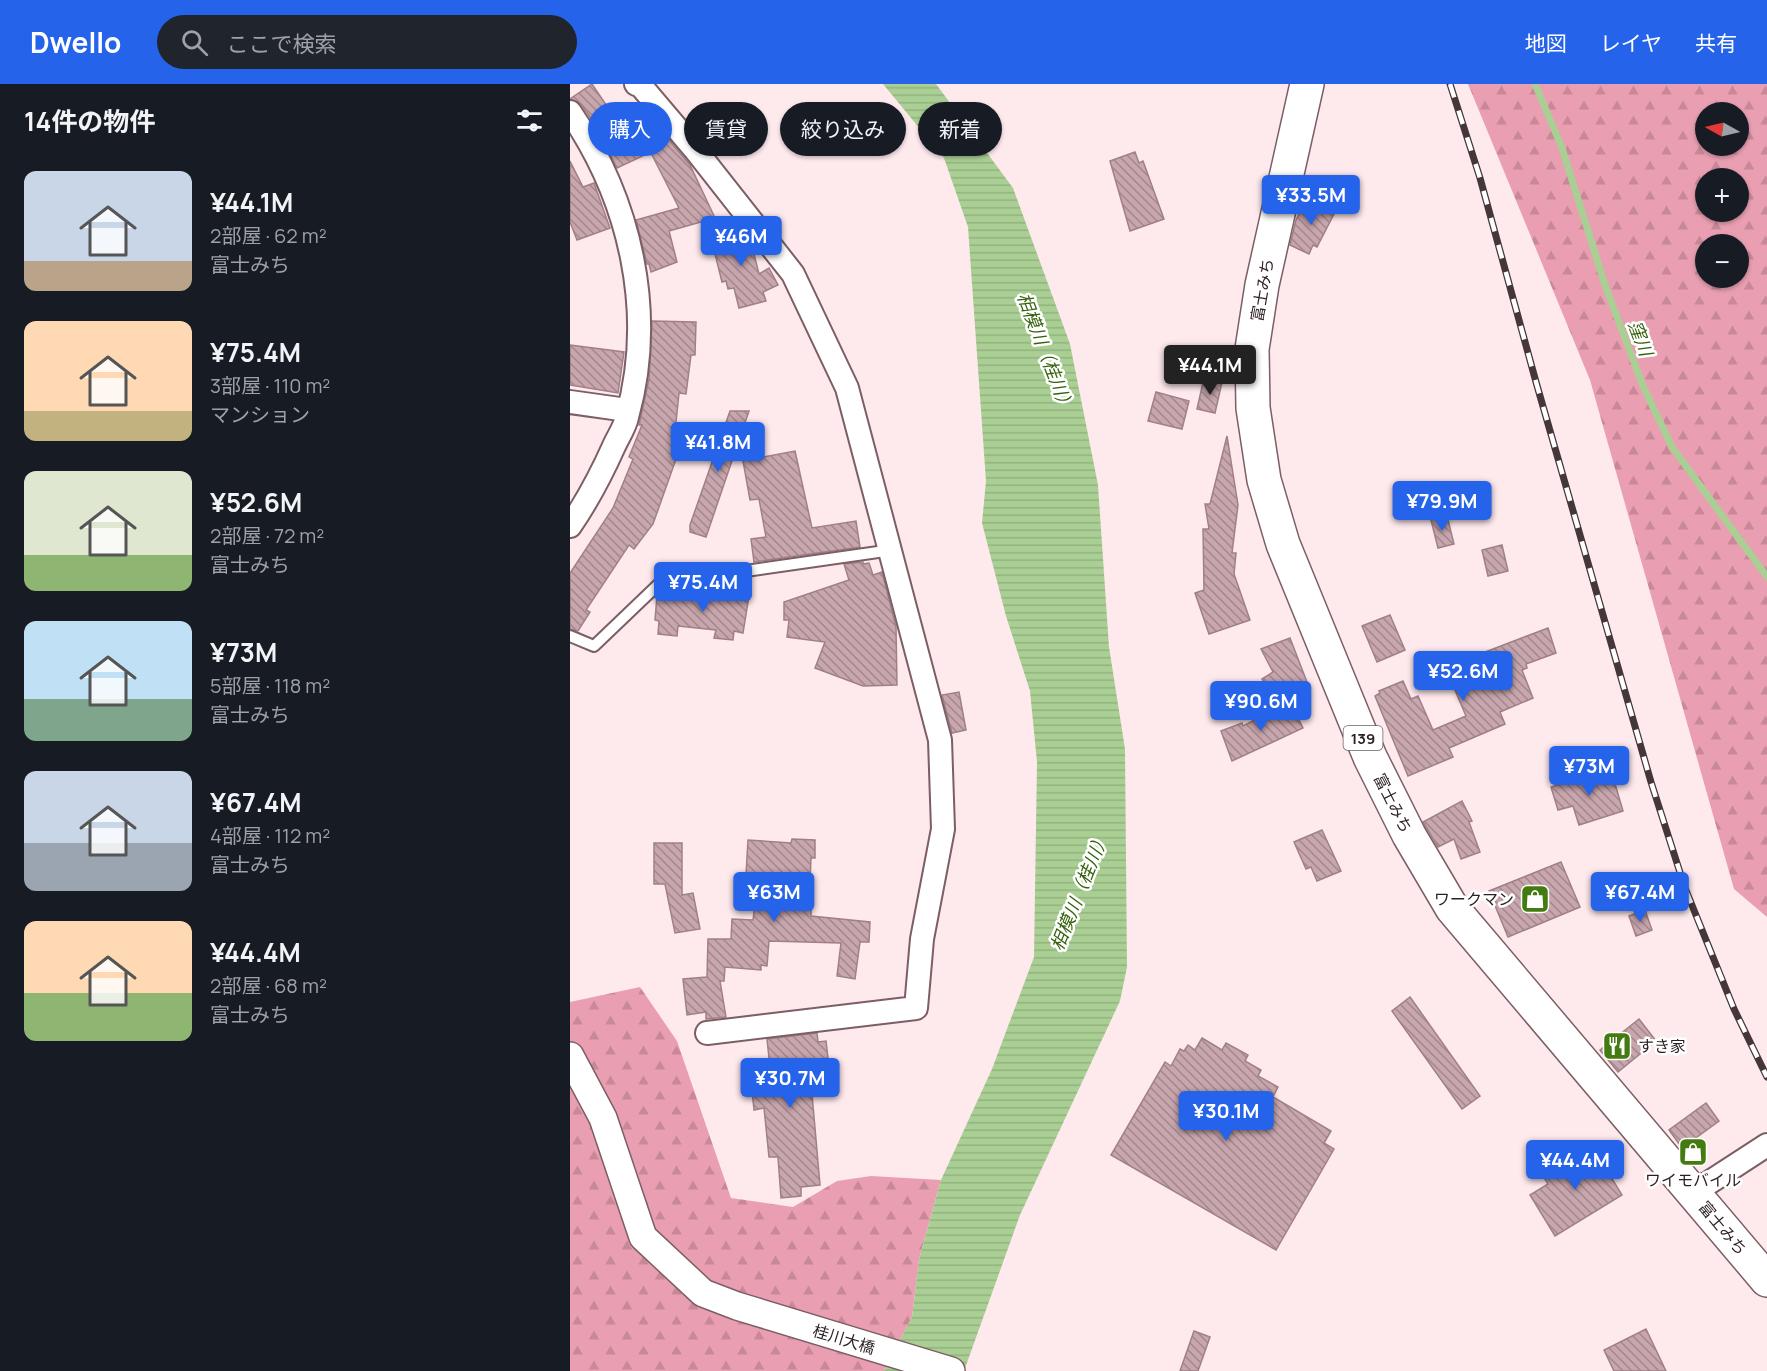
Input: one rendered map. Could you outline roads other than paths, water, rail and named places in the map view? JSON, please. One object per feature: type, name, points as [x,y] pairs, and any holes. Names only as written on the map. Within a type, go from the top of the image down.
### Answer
[{"type":"highway","name":"富士みち","points":[[1307,84],[1262,285],[1252,349],[1253,408],[1264,480],[1283,544],[1370,757],[1409,835],[1452,908],[1767,1280]]},
{"type":"street","points":[[636,84],[697,152],[793,274],[847,388],[892,550],[940,740],[943,828],[922,939],[916,1008],[707,1033]]},
{"type":"street","points":[[570,112],[590,141],[617,199],[635,272],[640,355],[627,410],[628,415],[593,494],[570,526]]},
{"type":"street","points":[[570,402],[627,410]]},
{"type":"street","name":"桂川大橋","points":[[570,1056],[603,1118],[643,1237],[703,1293],[737,1306],[951,1371]]},
{"type":"street","points":[[1693,1192],[1767,1145]]},
{"type":"lane","points":[[570,636],[594,646],[663,580],[697,578],[892,550]]},
{"type":"water","points":[[883,84],[936,84],[949,102],[918,102],[918,126],[906,112],[906,102],[898,102]]},
{"type":"water","name":"相模川（桂川）","points":[[942,156],[989,156],[1013,188],[1070,344],[1098,485],[1109,647],[1125,749],[1127,967],[1120,1001],[1020,1215],[964,1371],[884,1371],[912,1317],[919,1259],[941,1180],[992,1069],[1034,957],[1037,762],[1030,691],[1006,616],[982,523],[986,481],[968,227]]},
{"type":"waterway","name":"窪川","points":[[1535,84],[1562,148],[1605,285],[1643,386],[1672,447],[1767,577]]},
{"type":"railway","points":[[1450,84],[1480,178],[1651,782],[1685,888],[1734,1009],[1767,1077]]},
{"type":"place","name":"ワークマン","points":[[1535,899]]},
{"type":"place","name":"すき家","points":[[1617,1046]]},
{"type":"place","name":"ワイモバイル","points":[[1693,1152]]}]
